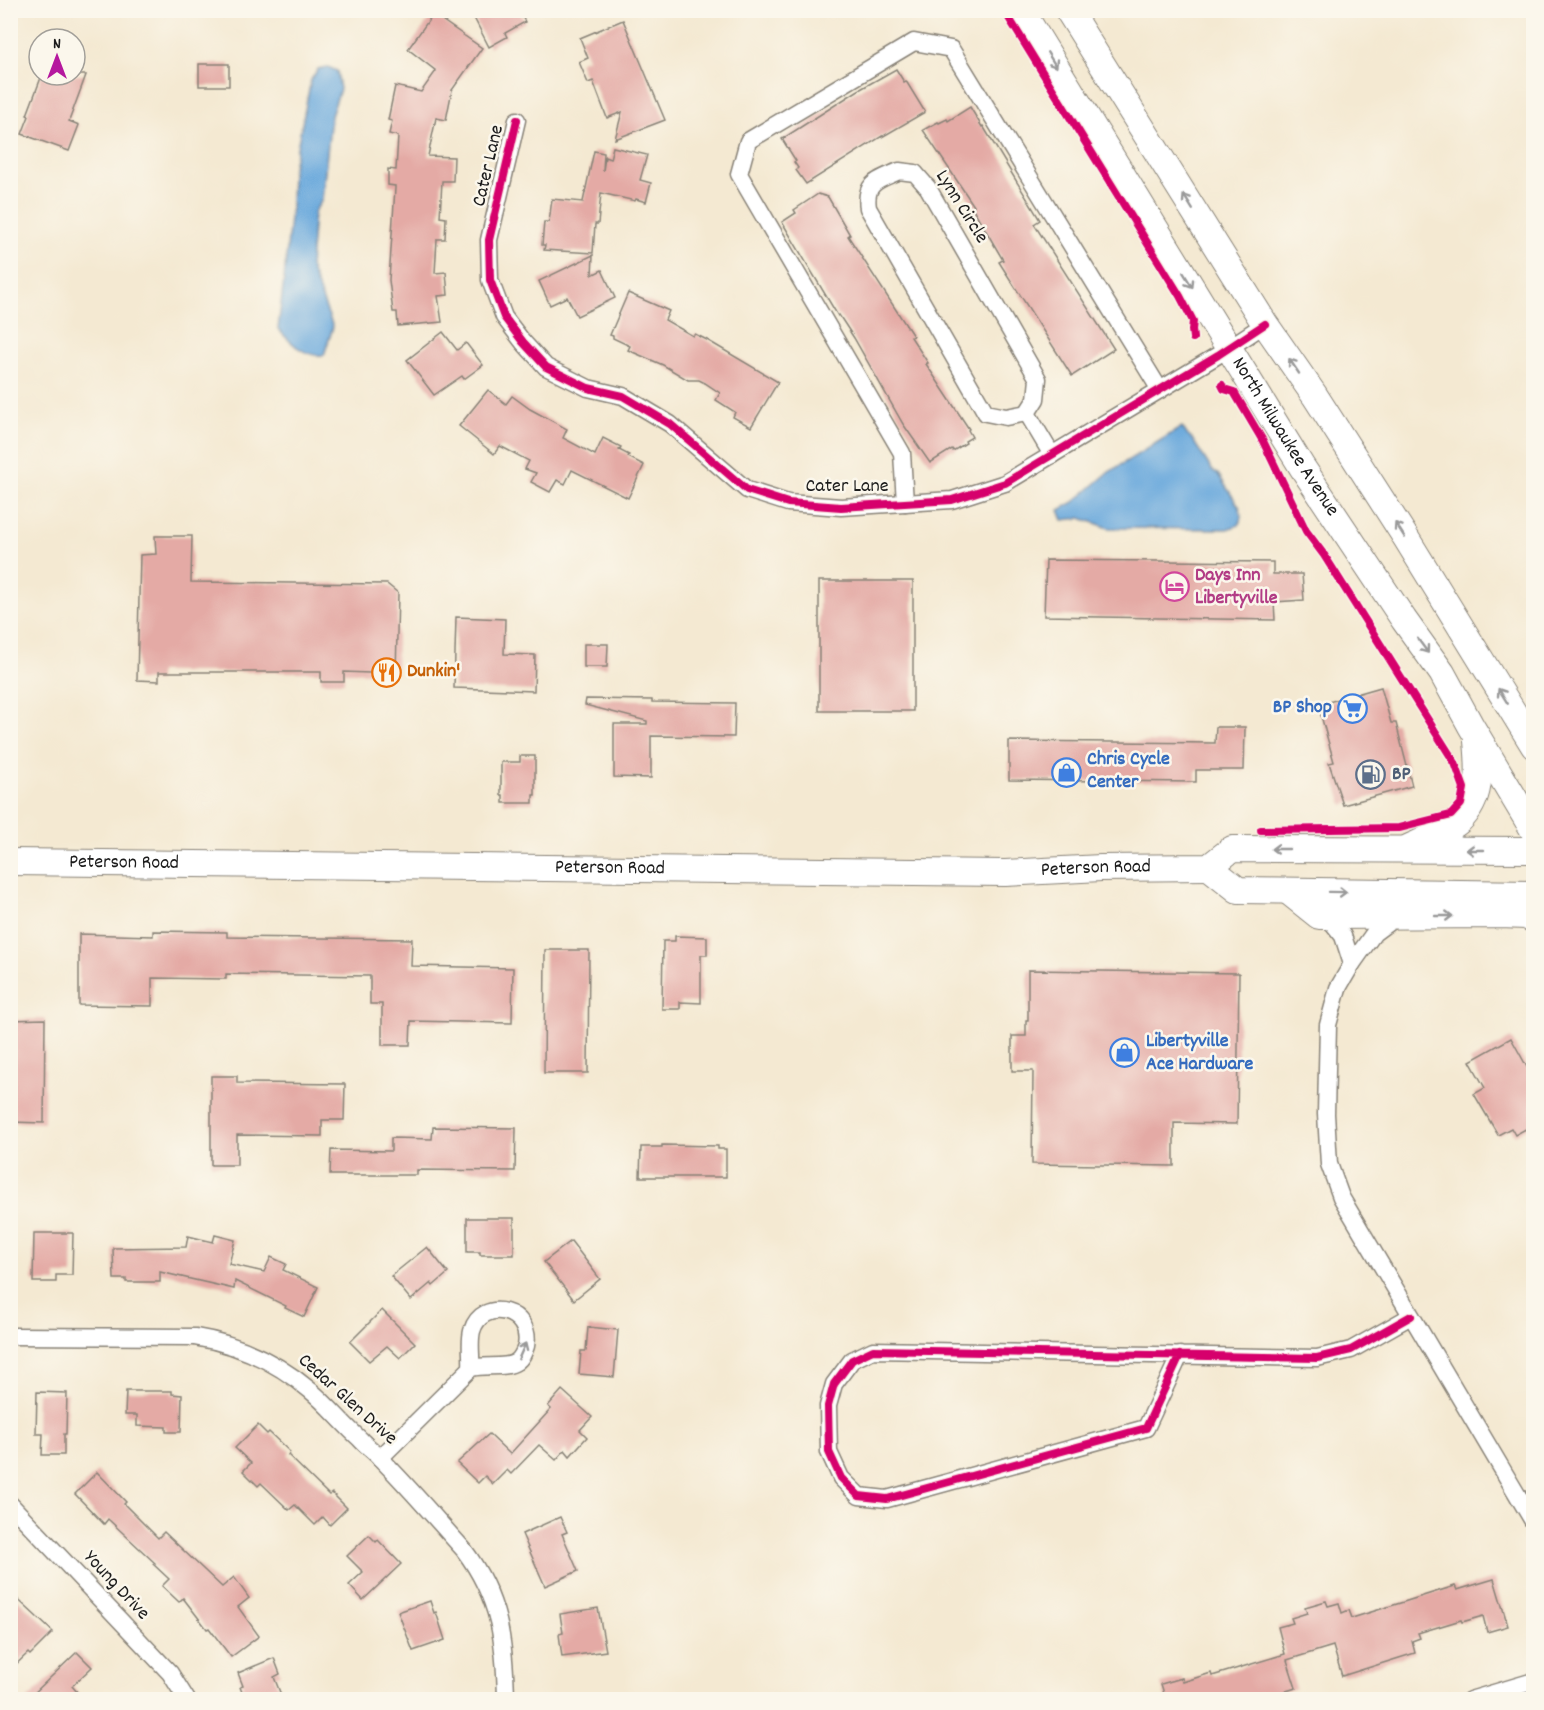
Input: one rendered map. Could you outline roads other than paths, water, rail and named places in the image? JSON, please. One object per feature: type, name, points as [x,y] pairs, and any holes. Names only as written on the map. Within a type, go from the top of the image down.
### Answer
[{"type":"main road","name":"North Milwaukee Avenue","points":[[1021,10],[1302,467],[1442,673],[1533,831]]},
{"type":"main road","points":[[1068,10],[1265,324],[1315,396],[1394,519],[1530,738]]},
{"type":"main road","points":[[1404,850],[1458,823],[1473,805],[1480,773],[1476,735]]},
{"type":"main road","points":[[1533,850],[1232,849],[1209,867],[1238,890],[1533,894]]},
{"type":"main road","name":"Peterson Road","points":[[10,862],[1005,873],[1101,868],[1209,867]]},
{"type":"main road","points":[[1289,892],[1319,916],[1527,916],[1533,920]]},
{"type":"street","points":[[905,503],[902,453],[739,174],[748,141],[914,42],[951,49],[1160,390]]},
{"type":"street","name":"Cater Lane","points":[[517,120],[489,240],[490,280],[504,317],[546,367],[588,388],[623,396],[670,424],[747,490],[788,503],[841,507],[952,500],[1005,483],[1265,324]]},
{"type":"street","name":"Lynn Circle","points":[[899,171],[915,173],[928,188],[1038,379],[1036,399],[1027,413],[1006,417],[986,413],[868,208],[866,196],[873,184],[899,171]]},
{"type":"street","points":[[1027,413],[1052,455]]},
{"type":"street","points":[[1327,916],[1343,936],[1352,964]]},
{"type":"street","points":[[1397,916],[1374,933],[1338,988],[1328,1025],[1326,1114],[1329,1164],[1341,1197],[1533,1523]]},
{"type":"street","points":[[1180,1355],[1146,1428],[888,1499],[859,1496],[841,1478],[829,1452],[828,1406],[834,1384],[852,1360],[873,1350],[1180,1355],[1317,1358],[1351,1350],[1411,1316]]},
{"type":"street","name":"Cedar Glen Drive","points":[[10,1336],[195,1337],[224,1342],[243,1349],[287,1372],[312,1391],[380,1458],[464,1550],[480,1573],[493,1605],[502,1637],[506,1700]]},
{"type":"street","points":[[380,1458],[471,1368]]},
{"type":"street","name":"Young Drive","points":[[10,1504],[170,1673],[187,1700]]},
{"type":"street","points":[[1470,1700],[1533,1681]]},
{"type":"water","points":[[328,67],[337,71],[340,89],[331,116],[322,200],[314,212],[310,267],[333,327],[324,355],[317,355],[298,348],[278,329],[291,208],[292,172],[311,80],[318,69]]},
{"type":"water","points":[[1182,427],[1212,470],[1218,474],[1240,508],[1239,525],[1227,529],[1109,528],[1081,518],[1063,520],[1059,510],[1074,502],[1109,472]]},
{"type":"place","name":"Days Inn Libertyville","points":[[1174,587]]},
{"type":"place","name":"Dunkin'","points":[[386,672]]},
{"type":"place","name":"BP Shop","points":[[1353,708]]},
{"type":"place","name":"Chris Cycle Center","points":[[1066,772]]},
{"type":"place","name":"BP","points":[[1371,775]]},
{"type":"place","name":"Libertyville Ace Hardware","points":[[1125,1053]]}]
